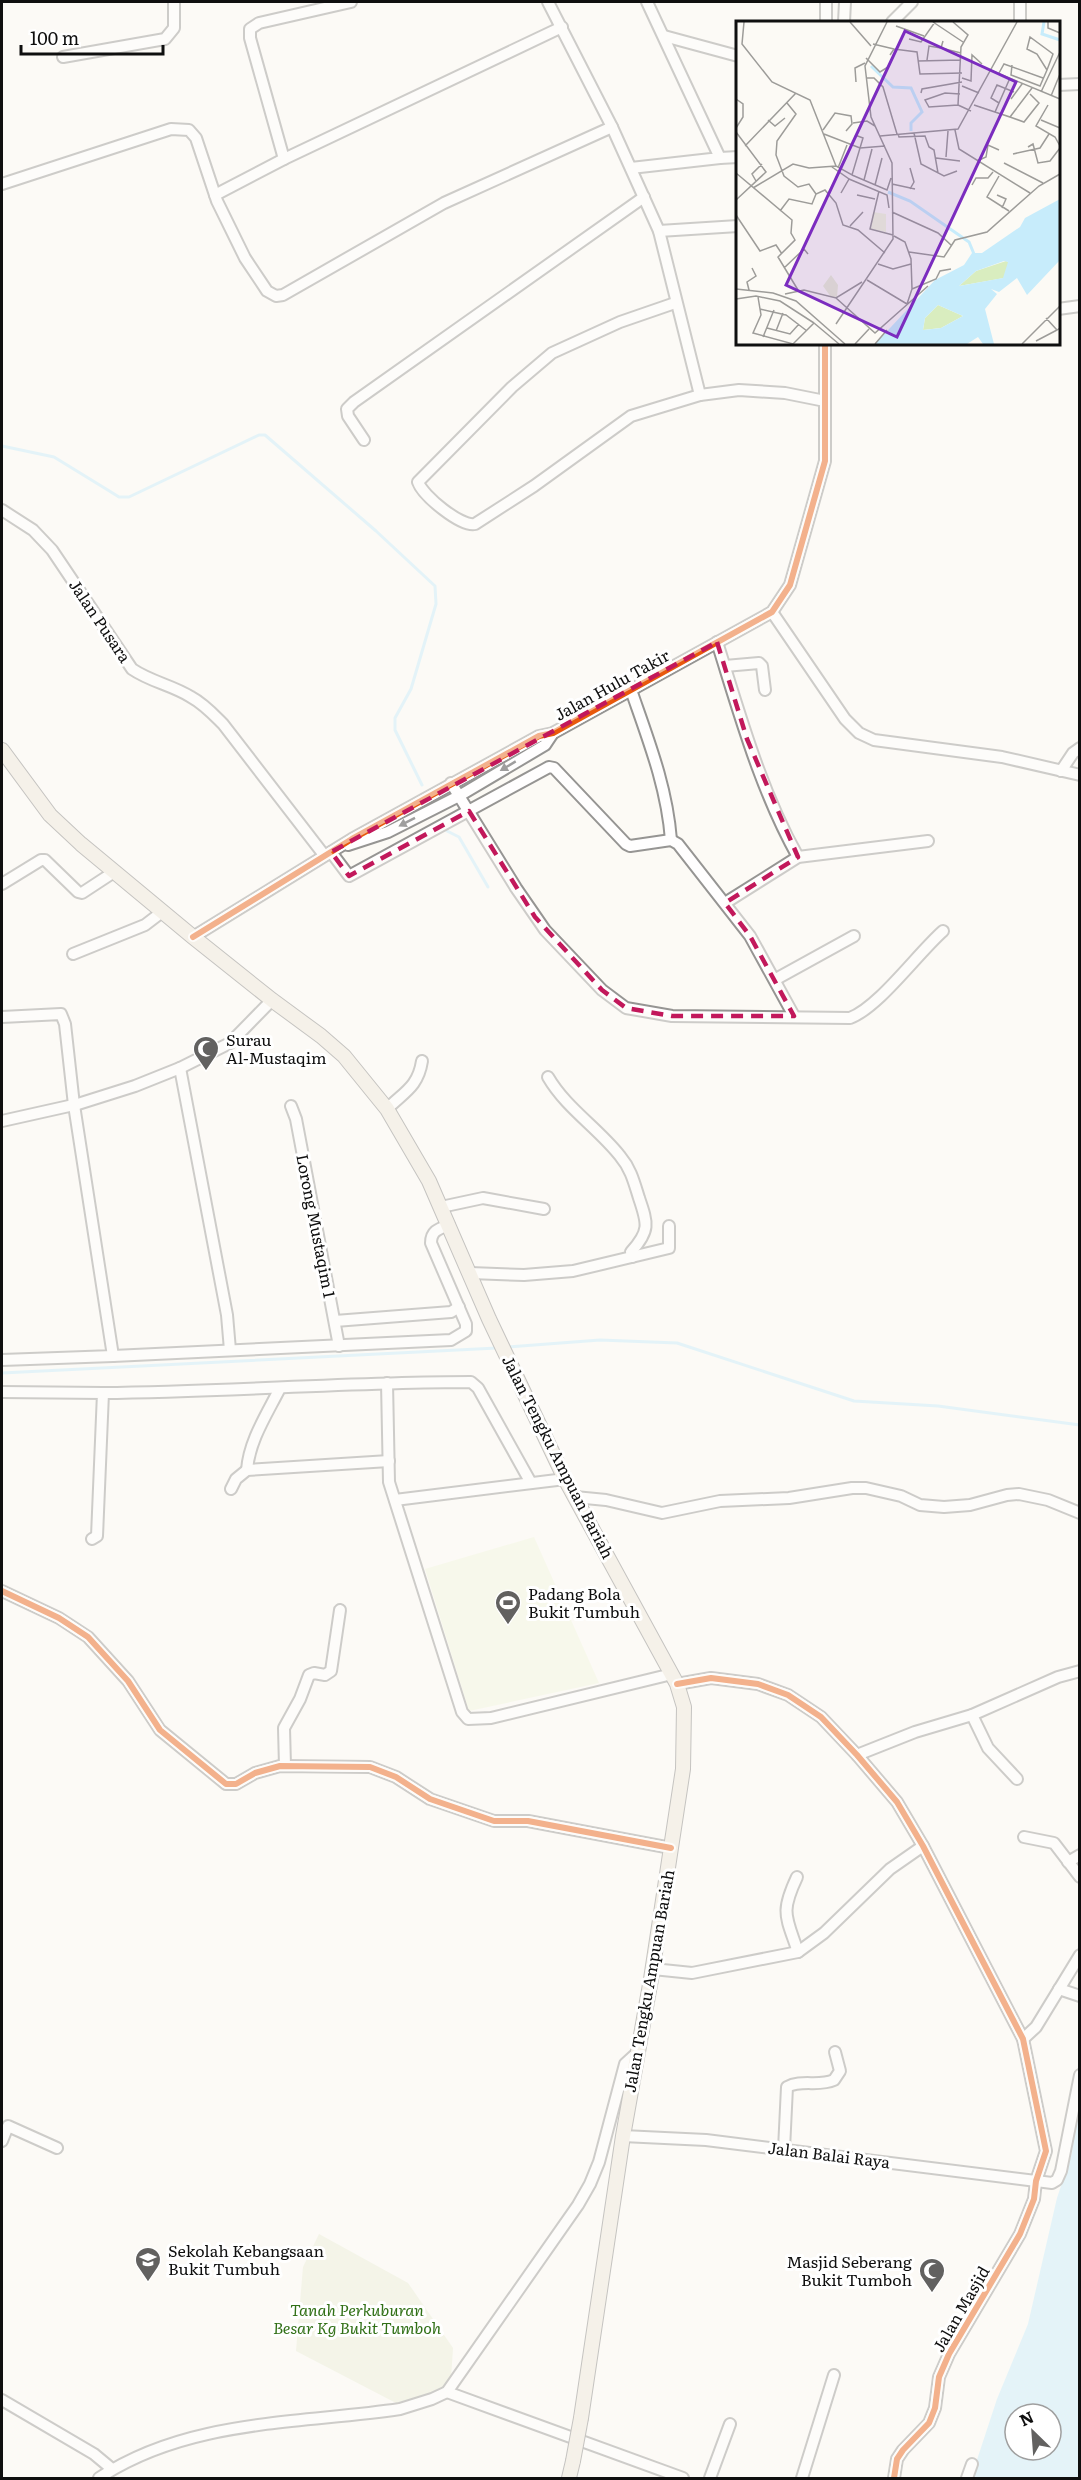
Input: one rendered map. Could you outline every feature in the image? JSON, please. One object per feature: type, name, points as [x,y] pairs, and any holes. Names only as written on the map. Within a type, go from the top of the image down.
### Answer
[{"type":"main road","name":"Jalan Tengku Ampuan Bariah","points":[[2,750],[50,815],[162,912],[344,1056],[387,1109],[429,1180],[489,1319],[565,1479],[675,1679],[684,1707],[683,1769],[653,1969],[622,2136],[581,2418],[569,2478]]},
{"type":"street","points":[[63,57],[165,39],[174,28],[174,2]]},
{"type":"street","points":[[284,159],[250,38],[250,29],[259,23],[351,2]]},
{"type":"street","points":[[548,2],[612,127],[659,231],[675,303],[700,395]]},
{"type":"street","points":[[647,2],[720,158]]},
{"type":"street","points":[[826,2],[826,21]]},
{"type":"street","points":[[844,21],[845,2]]},
{"type":"street","points":[[893,21],[912,2]]},
{"type":"street","points":[[1020,2],[1020,21]]},
{"type":"street","points":[[215,195],[284,159],[562,27]]},
{"type":"street","points":[[664,36],[736,55]]},
{"type":"street","points":[[1060,85],[1080,84]]},
{"type":"street","points":[[2,184],[171,129],[189,130],[196,138],[215,195],[249,264],[267,291],[276,296],[283,295],[444,203],[612,127]]},
{"type":"street","points":[[631,168],[736,157]]},
{"type":"street","points":[[364,440],[348,416],[347,409],[354,402],[644,197]]},
{"type":"street","points":[[659,231],[736,226]]},
{"type":"street","points":[[675,303],[620,321],[546,357],[512,387],[418,482],[425,495],[466,525],[475,524],[534,486],[631,416],[700,395],[739,390],[785,393],[825,400]]},
{"type":"street","points":[[1060,309],[1080,306]]},
{"type":"street","name":"Jalan Hulu Takir","points":[[193,937],[327,854],[451,783],[539,736],[553,733],[772,612],[790,585],[825,460],[825,345]]},
{"type":"street","name":"Jalan Pusara","points":[[2,510],[33,530],[52,550],[132,669],[144,677],[191,696],[206,707],[223,724],[327,854],[349,876],[469,811]]},
{"type":"street","points":[[772,612],[845,719],[859,733],[883,742],[1002,757],[1080,775]]},
{"type":"street","points":[[717,642],[747,739],[776,812],[798,856]]},
{"type":"street","points":[[725,666],[759,663],[762,666],[765,690]]},
{"type":"street","points":[[631,690],[657,765],[668,812],[671,840]]},
{"type":"street","points":[[345,845],[355,844],[388,832],[459,796],[545,745],[553,733]]},
{"type":"street","points":[[1061,771],[1073,753],[1080,748]]},
{"type":"street","points":[[469,811],[549,767],[554,768],[626,844],[630,846],[671,840],[678,844],[750,936],[776,979],[794,1016]]},
{"type":"street","points":[[451,783],[516,888],[545,930],[602,990],[626,1008],[672,1016],[794,1016],[842,1019],[858,1015],[868,1009],[925,947],[943,931]]},
{"type":"street","points":[[725,903],[798,856],[928,841]]},
{"type":"street","points":[[2,884],[41,860],[45,860],[78,892],[82,893],[114,872]]},
{"type":"street","points":[[73,954],[145,925],[162,912]]},
{"type":"street","points":[[776,979],[854,936]]},
{"type":"street","points":[[2,1121],[74,1105],[135,1086],[180,1068],[230,1043],[272,1000]]},
{"type":"street","points":[[2,1017],[61,1014],[113,1356]]},
{"type":"street","points":[[387,1109],[414,1085],[420,1073],[422,1061]]},
{"type":"street","points":[[180,1068],[227,1315],[230,1350]]},
{"type":"street","points":[[548,1077],[558,1094],[621,1156],[634,1178],[646,1228],[644,1237],[631,1252],[632,1257]]},
{"type":"street","name":"Lorong Mustaqim 1","points":[[291,1106],[296,1119],[339,1346]]},
{"type":"street","points":[[441,1207],[483,1198],[544,1209]]},
{"type":"street","points":[[2,1360],[452,1340],[466,1331],[466,1324],[431,1243],[431,1236],[436,1230],[449,1225]]},
{"type":"street","points":[[470,1273],[524,1275],[573,1271],[669,1248],[669,1226]]},
{"type":"street","points":[[335,1321],[451,1312],[459,1307]]},
{"type":"street","points":[[2,1392],[103,1393],[471,1382],[478,1388],[531,1483]]},
{"type":"street","points":[[387,1383],[389,1482],[395,1500],[565,1479]]},
{"type":"street","points":[[247,1470],[253,1444],[280,1388]]},
{"type":"street","points":[[92,1539],[96,1536],[103,1393]]},
{"type":"street","points":[[231,1489],[236,1479],[247,1470],[389,1461]]},
{"type":"street","points":[[575,1497],[606,1500],[662,1513],[720,1501],[789,1498],[852,1488],[866,1488],[901,1496],[920,1505],[944,1507],[970,1505],[1019,1494],[1048,1500],[1080,1513]]},
{"type":"street","name":"Jalan Masjid","points":[[395,1500],[462,1712],[468,1719],[490,1718],[675,1679],[711,1678],[758,1684],[788,1695],[821,1717],[897,1802],[923,1846],[1023,2039],[1046,2151],[1036,2181],[1034,2199],[1020,2234],[949,2354],[939,2377],[932,2417],[925,2429],[899,2454],[894,2478]]},
{"type":"street","points":[[2,1592],[59,1618],[88,1637],[128,1681],[160,1730],[221,1782],[236,1784],[255,1773],[285,1766],[370,1767],[396,1777],[429,1799],[494,1821],[528,1821],[671,1848]]},
{"type":"street","points":[[285,1766],[284,1728],[300,1700],[309,1675],[314,1673],[325,1675],[332,1671],[340,1610]]},
{"type":"street","points":[[857,1755],[915,1731],[972,1715],[1058,1677],[1080,1671]]},
{"type":"street","points":[[972,1715],[988,1748],[1017,1779]]},
{"type":"street","points":[[1024,1837],[1054,1843],[1080,1877]]},
{"type":"street","points":[[653,1969],[692,1972],[798,1952],[824,1933],[890,1869],[923,1846]]},
{"type":"street","points":[[1068,1862],[1080,1855]]},
{"type":"street","points":[[797,1877],[786,1900],[785,1915],[798,1952]]},
{"type":"street","points":[[1023,2039],[1036,2027],[1080,1955]]},
{"type":"street","points":[[1059,1989],[1080,1996]]},
{"type":"street","points":[[784,2149],[787,2087],[790,2084],[817,2085],[834,2080],[840,2071],[834,2052]]},
{"type":"street","points":[[99,2478],[144,2452],[193,2436],[400,2409],[417,2405],[447,2392],[578,2205],[599,2162],[625,2064],[637,2053]]},
{"type":"street","points":[[1036,2181],[1052,2183],[1057,2180],[1061,2171],[1080,2075]]},
{"type":"street","points":[[2,2141],[5,2124],[57,2148]]},
{"type":"street","name":"Jalan Balai Raya","points":[[622,2136],[706,2140],[1036,2181]]},
{"type":"street","points":[[802,2478],[834,2375]]},
{"type":"street","points":[[447,2392],[682,2478]]},
{"type":"street","points":[[2,2400],[94,2454],[112,2469]]},
{"type":"street","points":[[710,2478],[730,2424]]},
{"type":"street","points":[[967,2478],[972,2464]]},
{"type":"highlighted area","points":[[717,642],[747,739],[798,857],[725,903],[750,936],[794,1016],[672,1016],[626,1008],[602,990],[535,917],[469,811],[349,876],[331,852]]},
{"type":"green space","name":"Padang Bola Bukit Tumbuh","points":[[534,1537],[599,1683],[469,1711],[425,1569]]},
{"type":"green space","name":"Tanah Perkuburan Besar Kg Bukit Tumboh","points":[[319,2234],[408,2283],[453,2348],[451,2378],[441,2390],[396,2403],[296,2351],[303,2267]]},
{"type":"water","points":[[1079,2101],[1079,2478],[971,2478],[997,2399],[1028,2324],[1057,2198],[1072,2153]]},
{"type":"waterway","points":[[2,446],[54,457],[119,497],[129,497],[259,435],[265,435],[376,531],[435,586],[436,604],[411,689],[395,718],[395,730],[422,785]]},
{"type":"waterway","points":[[447,831],[459,837],[488,887]]},
{"type":"waterway","points":[[507,1347],[600,1340],[677,1343],[854,1401],[938,1406],[1080,1425]]},
{"type":"waterway","points":[[2,1373],[497,1348]]},
{"type":"cycle path","points":[[193,937],[352,839],[539,736],[553,733],[772,612],[790,585],[825,461],[825,345]]},
{"type":"cycle path","points":[[2,1591],[59,1618],[88,1637],[128,1681],[160,1730],[226,1784],[236,1784],[255,1773],[280,1766],[370,1767],[396,1777],[430,1799],[494,1821],[528,1821],[671,1848]]},
{"type":"cycle path","points":[[677,1684],[711,1678],[758,1684],[788,1695],[821,1717],[897,1802],[923,1846],[1023,2039],[1046,2151],[1036,2181],[1034,2199],[1020,2234],[949,2354],[939,2377],[935,2408],[929,2423],[897,2459],[894,2478]]},
{"type":"place","name":"Surau Al-Mustaqim","points":[[206,1072]]},
{"type":"place","name":"Padang Bola Bukit Tumbuh","points":[[508,1626]]},
{"type":"place","name":"Sekolah Kebangsaan Bukit Tumbuh","points":[[148,2283]]},
{"type":"place","name":"Masjid Seberang Bukit Tumboh","points":[[932,2294]]}]
